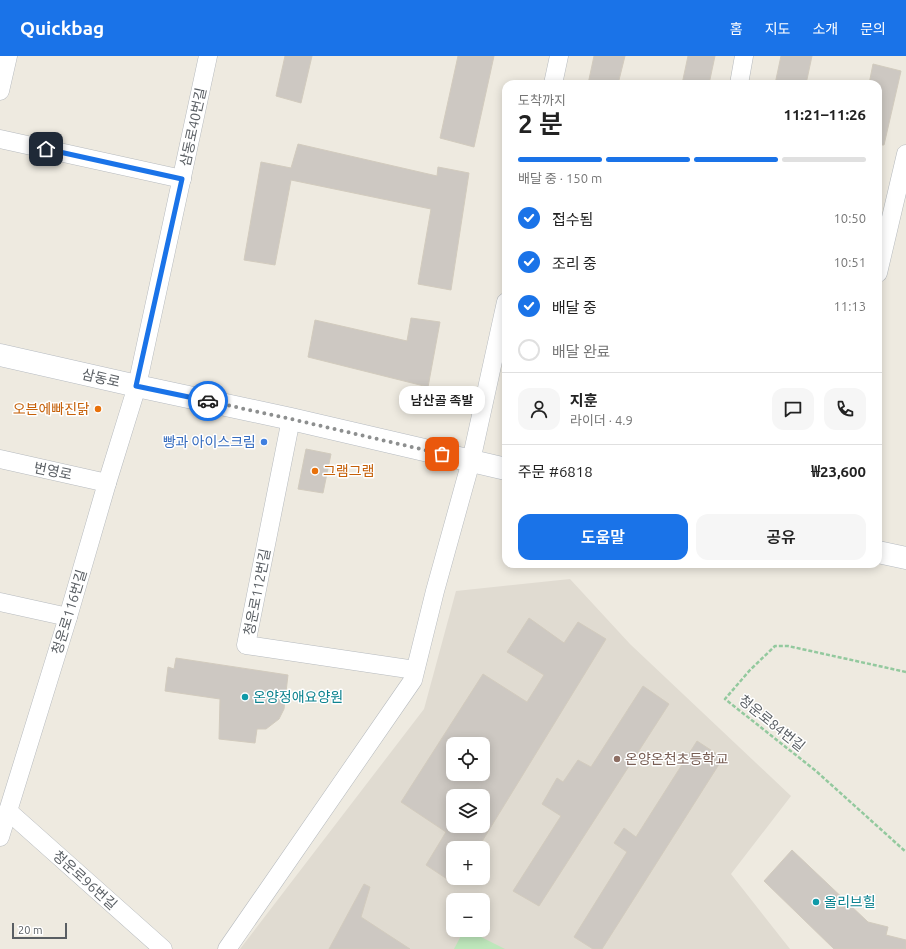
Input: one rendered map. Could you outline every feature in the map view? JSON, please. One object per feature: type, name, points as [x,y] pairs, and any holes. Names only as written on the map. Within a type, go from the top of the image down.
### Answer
[{"type":"street","points":[[0,91],[8,56]]},
{"type":"street","name":"삼동로40번길","points":[[136,386],[208,56]]},
{"type":"street","points":[[554,80],[559,56]]},
{"type":"street","points":[[740,80],[744,56]]},
{"type":"street","points":[[0,139],[182,179]]},
{"type":"street","points":[[882,256],[906,154]]},
{"type":"street","points":[[227,949],[413,680],[435,591],[471,461],[502,320]]},
{"type":"street","name":"삼동로","points":[[0,355],[291,419],[502,468]]},
{"type":"street","name":"청운로116번길","points":[[0,837],[68,617],[106,483],[136,386]]},
{"type":"street","name":"청운로112번길","points":[[291,419],[246,645],[415,670]]},
{"type":"street","name":"번영로","points":[[0,459],[106,483]]},
{"type":"street","points":[[882,553],[906,558]]},
{"type":"street","points":[[0,602],[68,617]]},
{"type":"street","name":"청운로96번길","points":[[8,811],[163,949]]},
{"type":"path","name":"청운로84번길","points":[[906,672],[788,646],[775,646],[750,670],[725,699],[816,771],[906,852]]},
{"type":"shaded area","name":"온양온천초등학교","points":[[570,579],[630,644],[791,796],[731,874],[790,949],[240,949],[424,709],[456,591]]},
{"type":"green space","points":[[460,937],[481,937],[505,949],[454,949]]},
{"type":"building","points":[[285,56],[312,56],[301,103],[276,96]]},
{"type":"building","points":[[458,56],[494,56],[474,147],[440,138]]},
{"type":"building","points":[[594,56],[625,56],[619,80],[589,80]]},
{"type":"building","points":[[688,56],[715,56],[710,80],[683,80]]},
{"type":"building","points":[[781,56],[812,56],[807,80],[776,80]]},
{"type":"building","points":[[873,64],[901,71],[884,145],[882,145],[882,80],[870,80]]},
{"type":"building","points":[[298,144],[437,176],[438,167],[469,173],[451,290],[418,284],[431,209],[291,180],[275,265],[244,260],[261,162],[291,168]]},
{"type":"building","points":[[411,318],[440,322],[428,387],[308,357],[315,320],[407,341]]},
{"type":"building","name":"그램그램","points":[[306,449],[331,454],[323,493],[298,489]]},
{"type":"building","points":[[529,618],[564,643],[578,622],[606,639],[490,828],[490,789],[446,789],[446,832],[401,802],[483,674],[527,702],[544,675],[507,652]]},
{"type":"building","name":"온양정애요양원","points":[[176,658],[288,675],[284,709],[279,719],[266,729],[257,729],[255,743],[219,739],[220,699],[165,691],[168,667],[174,669]]},
{"type":"building","points":[[643,686],[669,704],[539,906],[513,891],[561,816],[542,804],[557,778],[563,782],[578,760],[591,767]]},
{"type":"building","points":[[697,741],[723,758],[602,949],[593,949],[574,937],[627,852],[614,843],[624,828],[636,837]]},
{"type":"building","points":[[446,832],[487,833],[482,841],[446,841],[446,878],[426,865]]},
{"type":"building","name":"올리브힐","points":[[792,850],[868,922],[888,927],[886,935],[906,940],[906,949],[834,949],[764,881]]},
{"type":"building","points":[[364,884],[370,887],[361,917],[410,949],[329,949]]},
{"type":"way so far","points":[[208,401],[442,454]]},
{"type":"place","name":"오븐에빠진닭","points":[[98,409]]},
{"type":"place","name":"빵과 아이스크림","points":[[264,442]]},
{"type":"place","name":"남산골 족발","points":[[442,454]]},
{"type":"place","name":"그램그램","points":[[315,471]]},
{"type":"place","name":"온양정애요양원","points":[[245,697]]},
{"type":"place","name":"온양온천초등학교","points":[[617,759]]},
{"type":"place","name":"올리브힐","points":[[816,902]]},
{"type":"route","points":[[46,149],[182,179],[136,386],[208,401]]}]
